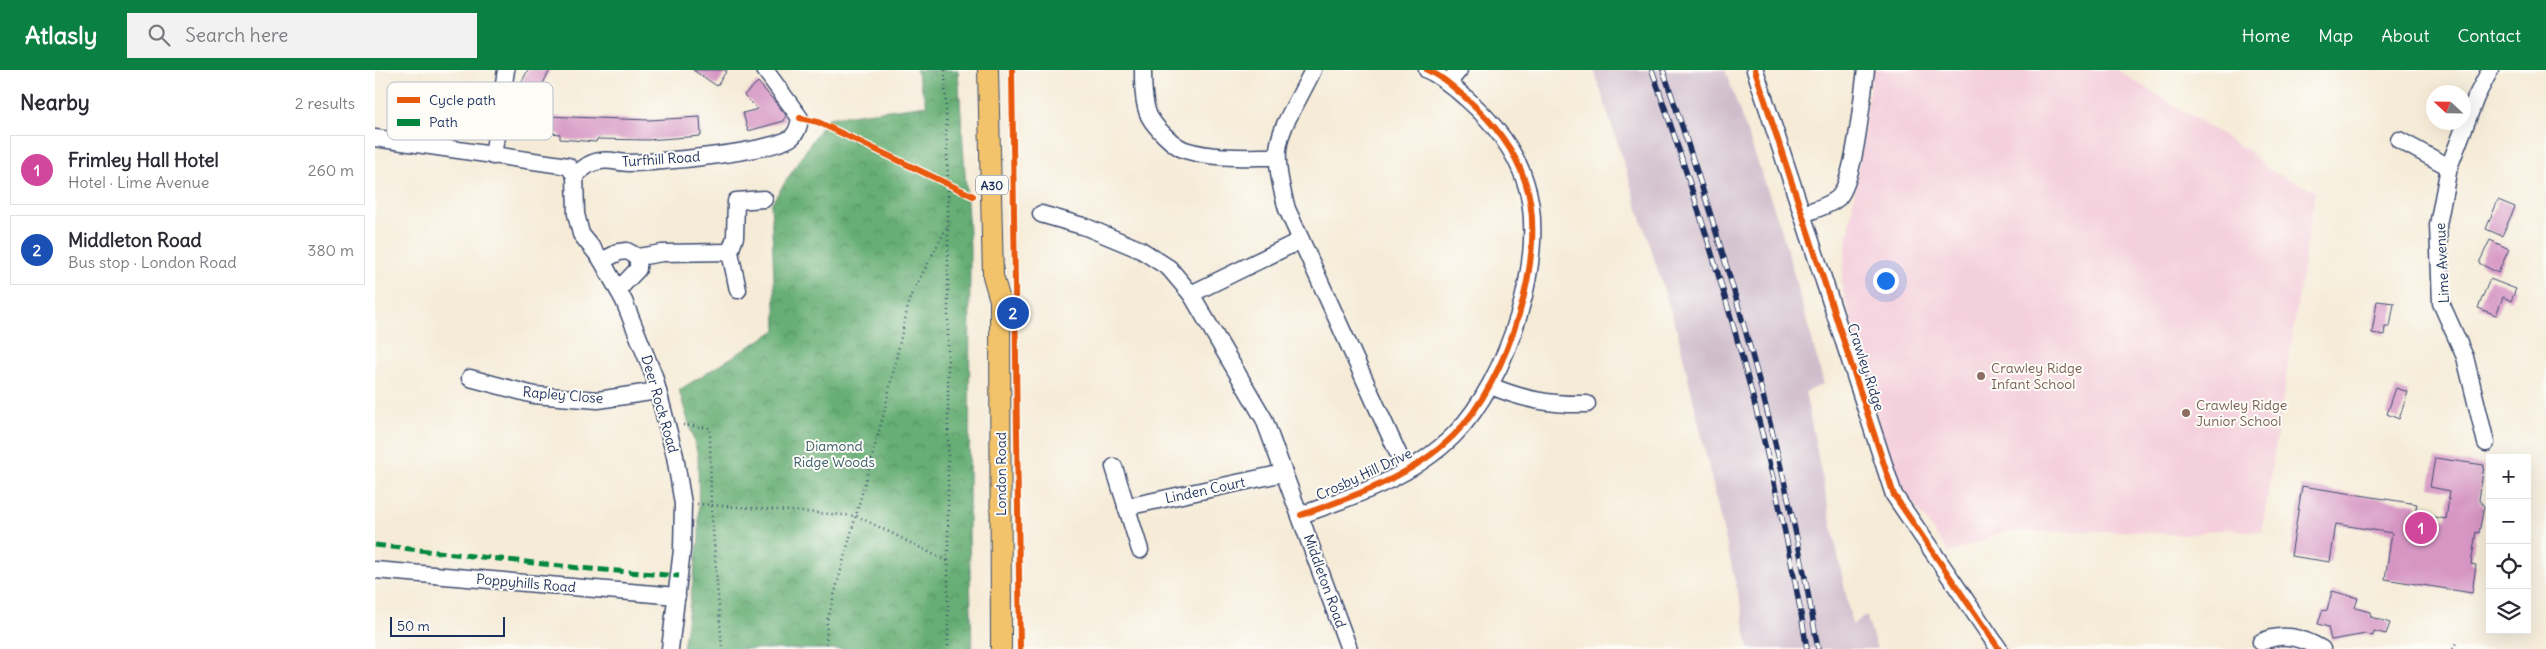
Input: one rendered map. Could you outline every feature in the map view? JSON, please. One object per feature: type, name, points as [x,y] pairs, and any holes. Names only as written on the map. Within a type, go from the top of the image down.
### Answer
[{"type":"main road","name":"London Road","points":[[988,70],[993,276],[1000,300],[1001,649]]},
{"type":"main road","name":"London Road","points":[[1000,300],[1007,278],[1002,70]]},
{"type":"street","name":"Turfhill Road","points":[[575,175],[588,164],[603,160],[626,163],[649,162],[751,151],[792,137],[799,126],[800,118],[765,70]]},
{"type":"street","points":[[1143,70],[1143,89],[1149,115],[1168,137],[1183,150],[1242,158],[1276,158]]},
{"type":"street","name":"Crosby Hill Drive","points":[[1313,70],[1281,132],[1276,158],[1279,180],[1287,209],[1406,471]]},
{"type":"street","name":"Crosby Hill Drive","points":[[1301,515],[1406,471],[1428,457],[1455,434],[1491,386],[1507,350],[1517,319],[1531,260],[1533,216],[1525,182],[1508,143],[1484,114],[1447,82],[1427,70]]},
{"type":"street","points":[[1447,82],[1459,70]]},
{"type":"street","name":"Crawley Ridge","points":[[1755,70],[1894,495],[1999,649]]},
{"type":"street","points":[[1803,214],[1836,200],[1844,191],[1852,162],[1866,70]]},
{"type":"street","name":"Lime Avenue","points":[[2487,442],[2465,357],[2441,303],[2438,226],[2449,167],[2476,97],[2490,70]]},
{"type":"street","points":[[388,140],[568,166],[575,175]]},
{"type":"street","points":[[493,156],[495,140]]},
{"type":"street","points":[[2399,140],[2449,167]]},
{"type":"street","name":"Deer Rock Road","points":[[575,175],[576,214],[581,234],[602,261],[618,290],[654,376],[675,456],[683,504],[682,550],[670,649]]},
{"type":"street","points":[[738,290],[730,252],[735,236],[736,201],[763,198]]},
{"type":"street","name":"Middleton Road","points":[[1041,214],[1086,227],[1141,250],[1169,268],[1191,294],[1264,419],[1349,649]]},
{"type":"street","points":[[1191,294],[1301,240]]},
{"type":"street","points":[[602,261],[619,252],[627,251],[638,257],[662,253],[730,252]]},
{"type":"street","points":[[618,290],[638,269],[638,257]]},
{"type":"street","name":"Rapley Close","points":[[470,378],[494,386],[534,394],[598,400],[657,391]]},
{"type":"street","points":[[1491,386],[1519,398],[1544,403],[1587,404]]},
{"type":"street","points":[[1114,467],[1141,550]]},
{"type":"street","name":"Linden Court","points":[[1127,507],[1285,473]]},
{"type":"street","name":"Poppyhills Road","points":[[375,570],[677,596]]},
{"type":"street","points":[[2261,642],[2273,636],[2302,638],[2321,649]]},
{"type":"path","points":[[945,70],[948,186],[948,649]]},
{"type":"path","points":[[939,182],[956,190]]},
{"type":"path","points":[[827,649],[827,621],[884,413],[910,297],[947,225]]},
{"type":"path","points":[[666,423],[710,428],[711,504],[722,649]]},
{"type":"path","points":[[683,504],[711,504],[857,516],[949,562]]},
{"type":"path","points":[[2453,649],[2456,643]]},
{"type":"shaded area","points":[[1594,70],[1725,70],[1781,228],[1824,384],[1805,392],[1852,625],[1866,615],[1877,649],[1749,649],[1678,334]]},
{"type":"shaded area","name":"Crawley Ridge Junior School","points":[[1873,70],[2117,70],[2250,152],[2267,169],[2315,191],[2262,532],[2226,529],[2185,535],[2131,531],[2003,532],[1949,553],[1903,488],[1889,456],[1841,283]]},
{"type":"green space","name":"Diamond Ridge Woods","points":[[916,70],[958,70],[970,247],[969,533],[972,649],[683,649],[699,539],[698,455],[679,390],[776,330],[771,204],[827,118],[927,105]]},
{"type":"building","points":[[528,70],[550,70],[544,82],[522,82]]},
{"type":"building","points":[[693,70],[727,70],[717,86]]},
{"type":"building","points":[[758,82],[786,115],[784,121],[748,131],[743,113],[758,109],[744,95]]},
{"type":"building","points":[[553,116],[649,120],[700,117],[701,136],[647,140],[597,139],[596,142],[560,139],[560,134],[553,133]]},
{"type":"building","points":[[2498,200],[2515,207],[2502,236],[2486,229]]},
{"type":"building","points":[[2490,240],[2509,249],[2498,273],[2479,263]]},
{"type":"building","points":[[2490,279],[2516,289],[2511,301],[2503,297],[2496,315],[2478,308]]},
{"type":"building","points":[[2377,301],[2394,303],[2390,327],[2385,327],[2384,335],[2372,333]]},
{"type":"building","points":[[2396,388],[2408,392],[2399,419],[2387,414]]},
{"type":"building","points":[[2435,458],[2484,465],[2479,500],[2484,506],[2479,533],[2476,532],[2471,564],[2476,565],[2472,593],[2385,579],[2392,533],[2336,524],[2330,562],[2291,556],[2302,486],[2417,504],[2415,514],[2446,519],[2450,491],[2430,487]]},
{"type":"building","points":[[2332,591],[2358,598],[2355,608],[2370,612],[2371,617],[2390,623],[2386,634],[2374,631],[2373,636],[2366,634],[2331,640],[2328,627],[2318,624],[2322,611],[2327,610]]},
{"type":"railway","points":[[1652,70],[1699,212],[1742,356],[1778,502],[1794,575],[1807,649]]},
{"type":"railway","points":[[1663,70],[1710,212],[1753,356],[1789,502],[1805,575],[1818,649]]},
{"type":"marked path","points":[[375,545],[579,568],[679,576]]},
{"type":"cycle path","points":[[1012,70],[1020,649]]},
{"type":"cycle path","points":[[1301,515],[1362,492],[1402,473],[1438,449],[1454,435],[1473,412],[1491,383],[1519,315],[1532,244],[1531,210],[1525,181],[1515,157],[1494,126],[1453,87],[1427,70]]},
{"type":"cycle path","points":[[1755,70],[1894,495],[1999,649]]},
{"type":"cycle path","points":[[800,118],[818,122],[973,196]]},
{"type":"place","name":"Middleton Road","points":[[1013,313]]},
{"type":"place","name":"Crawley Ridge Infant School","points":[[1981,376]]},
{"type":"place","name":"Crawley Ridge Junior School","points":[[2186,413]]},
{"type":"place","name":"Frimley Hall Hotel","points":[[2421,528]]}]
